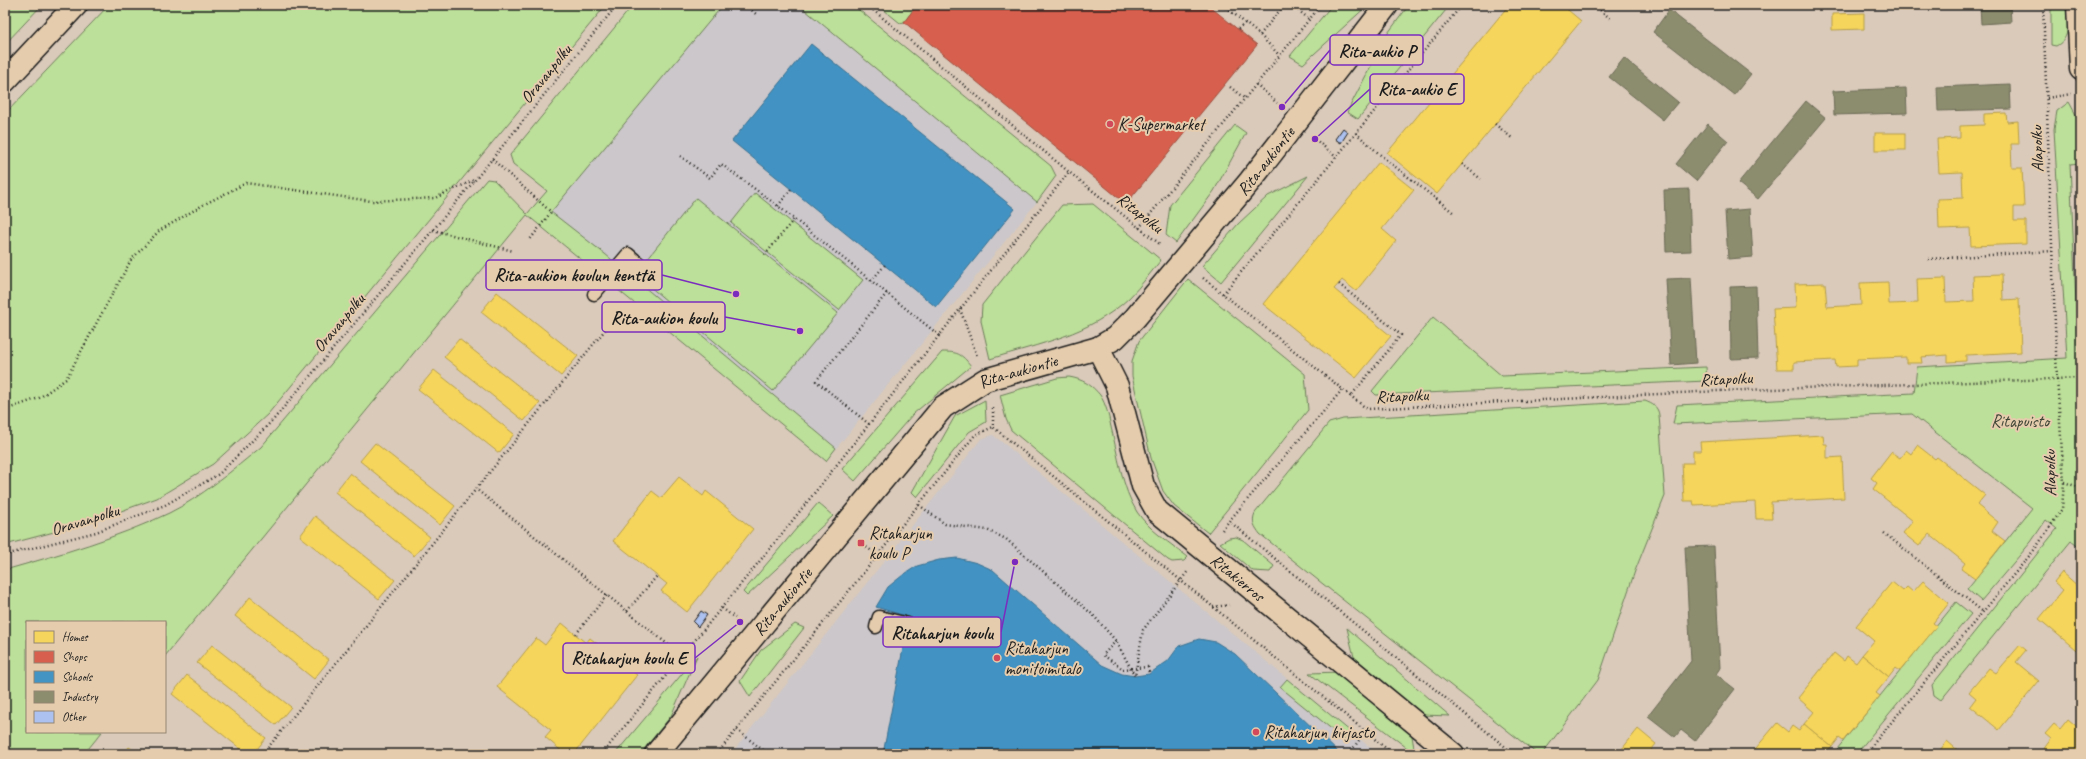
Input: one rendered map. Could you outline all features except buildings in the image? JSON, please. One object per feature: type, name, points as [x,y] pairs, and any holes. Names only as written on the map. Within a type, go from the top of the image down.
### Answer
[{"type":"street","points":[[5,81],[76,5]]},
{"type":"street","name":"Rita-aukiontie","points":[[656,754],[943,407],[985,380],[1098,348],[1115,338],[1135,318],[1183,262],[1336,72],[1387,5]]},
{"type":"street","points":[[2078,5],[2081,69]]},
{"type":"street","name":"Ritakierros","points":[[1098,348],[1117,386],[1143,486],[1156,511],[1453,754]]},
{"type":"lane","points":[[594,294],[628,254],[642,266]]},
{"type":"lane","points":[[876,627],[879,617],[908,624]]},
{"type":"path","name":"Oravanpolku","points":[[5,555],[96,532],[165,505],[219,474],[274,419],[492,159],[617,5]]},
{"type":"path","points":[[746,5],[756,14]]},
{"type":"path","name":"Ritapolku","points":[[867,5],[1069,172],[1367,409],[1718,391],[2081,378]]},
{"type":"path","points":[[1223,5],[1260,35],[1279,55]]},
{"type":"path","points":[[1260,35],[1284,5]]},
{"type":"path","points":[[1292,5],[1309,19]]},
{"type":"path","points":[[1139,228],[1321,5]]},
{"type":"path","points":[[1223,294],[1462,5]]},
{"type":"path","points":[[1594,5],[1611,19]]},
{"type":"path","name":"Alapolku","points":[[1865,754],[1982,611],[2035,549],[2062,510],[2064,482],[2057,378],[2043,5]]},
{"type":"path","points":[[1238,29],[1245,23]]},
{"type":"path","points":[[1256,84],[1282,107]]},
{"type":"path","points":[[1230,87],[1244,98]]},
{"type":"path","points":[[2047,98],[2074,94]]},
{"type":"path","points":[[1495,124],[1513,140]]},
{"type":"path","points":[[1356,133],[1384,158],[1454,213]]},
{"type":"path","points":[[1315,139],[1336,157]]},
{"type":"path","points":[[680,156],[710,178],[722,164],[778,206],[940,336]]},
{"type":"path","points":[[492,159],[551,212],[529,241]]},
{"type":"path","points":[[1462,164],[1481,179]]},
{"type":"path","points":[[602,754],[722,608],[1069,172]]},
{"type":"path","points":[[5,410],[39,398],[66,379],[131,260],[159,230],[246,183],[371,201],[435,198],[474,180]]},
{"type":"path","points":[[778,206],[791,189]]},
{"type":"path","points":[[765,255],[794,219]]},
{"type":"path","points":[[433,230],[513,251]]},
{"type":"path","points":[[1928,259],[2052,251]]},
{"type":"path","points":[[871,281],[884,265]]},
{"type":"path","points":[[1339,284],[1401,334],[1350,397]]},
{"type":"path","points":[[869,424],[816,382],[887,293]]},
{"type":"path","points":[[960,309],[985,380],[993,408],[993,427]]},
{"type":"path","points":[[263,754],[618,314]]},
{"type":"path","points":[[1342,390],[1229,521],[1514,754]]},
{"type":"path","points":[[718,754],[975,436],[993,427]]},
{"type":"path","points":[[993,427],[1393,754]]},
{"type":"path","points":[[2064,482],[2081,488]]},
{"type":"path","points":[[476,489],[682,656]]},
{"type":"path","points":[[919,505],[945,524],[987,530],[1006,539],[1093,615],[1116,641],[1135,676],[1143,630],[1181,581]]},
{"type":"path","points":[[1884,533],[1982,611]]},
{"type":"path","points":[[862,543],[878,556]]},
{"type":"path","points":[[627,611],[657,576]]},
{"type":"path","points":[[576,634],[607,595]]},
{"type":"path","points":[[1213,607],[1232,605]]},
{"type":"path","points":[[722,608],[740,622]]},
{"type":"path","points":[[1116,641],[1103,655],[1123,669],[1148,667],[1149,674]]},
{"type":"path","points":[[737,730],[768,754]]},
{"type":"path","points":[[1348,754],[1366,732]]},
{"type":"shaded area","points":[[700,5],[799,5],[1037,202],[826,461],[527,215]]},
{"type":"shaded area","points":[[993,435],[1378,754],[731,754],[981,439]]},
{"type":"green space","points":[[5,5],[42,5],[5,44]]},
{"type":"green space","points":[[109,5],[606,5],[268,414],[213,464],[157,498],[88,523],[5,545],[5,114]]},
{"type":"green space","points":[[633,5],[723,5],[551,212],[605,254],[836,448],[826,461],[527,215],[166,655],[166,621],[26,621],[26,733],[101,733],[84,754],[5,754],[5,570],[88,545],[169,513],[181,507],[216,483],[261,447],[487,179],[494,180],[527,214],[547,191],[513,164],[510,155]]},
{"type":"green space","points":[[799,5],[853,5],[1051,166],[1056,176],[1037,202]]},
{"type":"green space","points":[[878,5],[917,5],[904,22],[900,23]]},
{"type":"green space","points":[[1332,5],[1368,5],[1303,64],[1290,56]]},
{"type":"green space","points":[[1409,5],[1450,5],[1358,119],[1347,112],[1388,33]]},
{"type":"green space","points":[[2051,5],[2066,5],[2066,34],[2061,43],[2056,46],[2051,45]]},
{"type":"green space","name":"Ritapuisto","points":[[2069,102],[2081,124],[2081,163],[2070,164],[2078,350],[2081,350],[2081,549],[2071,541],[1941,700],[1934,695],[1932,685],[2057,529],[2046,520],[2031,542],[1981,601],[1967,589],[2032,508],[1912,414],[1673,424],[1677,405],[1914,393],[1917,367],[2067,358],[2054,129],[2057,111]]},
{"type":"green space","points":[[1235,125],[1246,133],[1214,191],[1176,243],[1166,235],[1170,205]]},
{"type":"green space","points":[[1308,176],[1221,282],[1202,266],[1238,224],[1268,196]]},
{"type":"green space","points":[[755,193],[863,280],[839,310],[731,223]]},
{"type":"green space","points":[[696,198],[838,313],[773,391],[635,274]]},
{"type":"green space","points":[[1093,204],[1161,260],[1129,298],[1098,321],[1045,343],[990,359],[981,321],[982,305],[1062,205]]},
{"type":"green space","points":[[1188,279],[1305,374],[1308,410],[1208,533],[1174,506],[1163,491],[1151,458],[1132,376],[1132,361],[1139,341]]},
{"type":"green space","points":[[1433,317],[1502,376],[1706,367],[1707,381],[1376,395],[1372,391]]},
{"type":"green space","points":[[942,352],[958,354],[971,366],[913,414],[855,481],[842,469]]},
{"type":"green space","points":[[1069,377],[1086,383],[1094,388],[1100,395],[1107,411],[1121,471],[1132,503],[1142,519],[1148,525],[1188,557],[1184,561],[1172,562],[1168,560],[1011,430],[1006,419],[1000,395],[1057,378]]},
{"type":"green space","points":[[985,400],[986,422],[969,432],[917,497],[912,492],[955,416]]},
{"type":"green space","points":[[1645,401],[1655,406],[1658,410],[1665,496],[1635,571],[1598,680],[1542,754],[1537,754],[1260,534],[1254,524],[1253,519],[1255,513],[1329,423],[1343,419]]},
{"type":"green space","points":[[818,503],[833,516],[747,596],[743,592]]},
{"type":"green space","points":[[1236,537],[1243,540],[1274,566],[1270,572],[1253,571],[1220,543],[1229,538]]},
{"type":"green space","points":[[1956,602],[1971,614],[1856,754],[1833,754]]},
{"type":"green space","points":[[795,624],[804,628],[750,697],[740,681],[761,650]]},
{"type":"green space","points":[[1347,628],[1450,716],[1422,715],[1354,657]]},
{"type":"green space","points":[[697,656],[671,716],[640,754],[615,754]]},
{"type":"green space","points":[[1341,672],[1411,730],[1415,754],[1309,673]]},
{"type":"green space","points":[[1287,679],[1351,732],[1345,740],[1280,687]]},
{"type":"place","name":"Rita-aukio P","points":[[1282,107]]},
{"type":"place","name":"K-Supermarket","points":[[1110,124]]},
{"type":"place","name":"Rita-aukio E","points":[[1315,139]]},
{"type":"place","name":"Rita-aukion koulun kenttä","points":[[736,294]]},
{"type":"place","name":"Rita-aukion koulu","points":[[800,331]]},
{"type":"place","name":"Ritaharjun koulu P","points":[[861,543]]},
{"type":"place","name":"Ritaharjun koulu","points":[[1015,562]]},
{"type":"place","name":"Ritaharjun koulu E","points":[[740,622]]},
{"type":"place","name":"Ritaharjun monitoimitalo","points":[[997,658]]},
{"type":"place","name":"Ritaharjun kirjasto","points":[[1256,732]]}]
